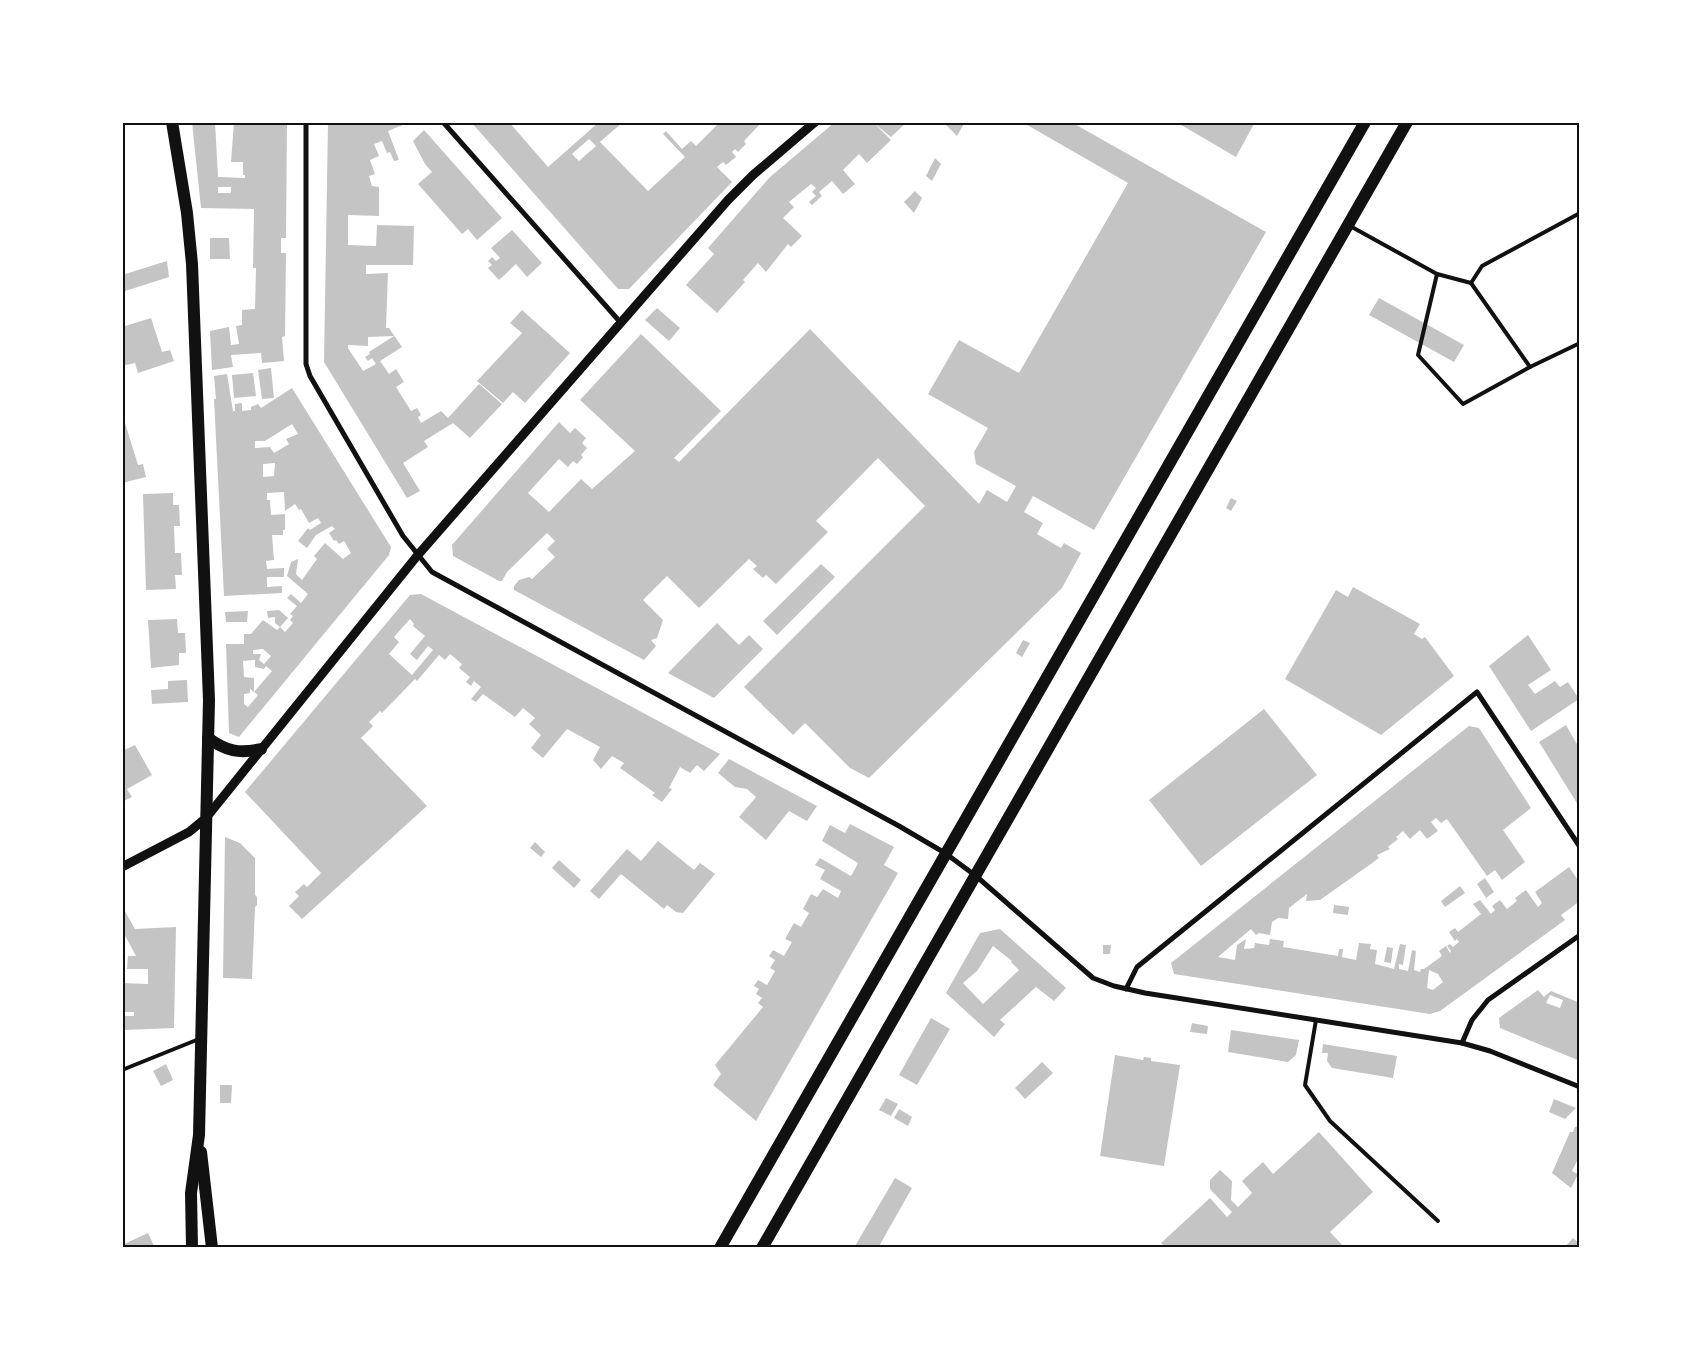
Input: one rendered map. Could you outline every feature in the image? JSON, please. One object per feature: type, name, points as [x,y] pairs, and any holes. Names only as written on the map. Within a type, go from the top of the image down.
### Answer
[{"type":"main road","points":[[172,122],[187,213],[192,264],[207,603],[208,738],[199,1135],[191,1193],[192,1248]]},
{"type":"main road","points":[[720,1248],[1365,122]]},
{"type":"main road","points":[[762,1248],[1407,122]]},
{"type":"main road","points":[[208,738],[231,751],[246,752],[261,749]]},
{"type":"main road","points":[[199,1135],[212,1248]]},
{"type":"street","points":[[306,122],[306,364],[310,376],[417,556],[425,566],[440,578],[899,826],[945,853],[976,876],[1082,970],[1103,983],[1126,989],[1462,1043],[1490,1051],[1580,1087]]},
{"type":"street","points":[[443,122],[621,323]]},
{"type":"street","points":[[122,867],[189,832],[206,818],[417,556],[739,188],[815,122]]},
{"type":"street","points":[[1126,989],[1137,967],[1477,692],[1580,847]]},
{"type":"street","points":[[1462,1043],[1472,1020],[1488,1000],[1580,935]]},
{"type":"lane","points":[[1471,283],[1482,266],[1580,213]]},
{"type":"lane","points":[[1348,224],[1437,274],[1471,283],[1530,368]]},
{"type":"lane","points":[[1437,274],[1418,355],[1463,404],[1580,343]]},
{"type":"lane","points":[[1316,1020],[1305,1085],[1330,1121],[1438,1221]]},
{"type":"lane","points":[[122,1070],[201,1039]]},
{"type":"building","points":[[192,122],[215,122],[218,177],[245,178],[245,175],[243,175],[243,162],[231,162],[234,122],[287,122],[286,238],[281,238],[281,253],[286,253],[285,336],[282,337],[284,361],[262,363],[261,353],[231,355],[233,367],[212,370],[210,331],[229,327],[231,345],[239,344],[236,326],[242,325],[242,310],[255,309],[256,268],[253,268],[254,209],[201,208]],"holes":[[[218,187],[231,187],[231,193],[218,193]]]},
{"type":"building","points":[[328,122],[410,122],[388,131],[399,160],[394,161],[390,152],[387,153],[382,141],[374,144],[379,156],[370,160],[375,174],[369,176],[372,186],[379,187],[379,216],[348,215],[348,245],[376,246],[377,225],[414,226],[413,265],[366,265],[366,274],[388,273],[386,328],[389,328],[402,347],[380,361],[389,374],[396,369],[404,382],[396,387],[411,411],[417,408],[421,415],[418,417],[421,423],[441,411],[448,418],[479,384],[502,404],[470,438],[453,423],[424,441],[428,447],[403,463],[420,491],[407,498],[324,362]],"holes":[[[394,336],[369,352],[370,354],[365,357],[368,361],[372,358],[376,364],[363,371],[348,345],[368,346],[368,337]]]},
{"type":"building","points":[[471,122],[509,122],[548,167],[599,122],[623,122],[600,142],[648,191],[685,157],[663,134],[666,131],[682,149],[691,141],[696,146],[720,122],[762,122],[744,141],[746,144],[738,152],[735,149],[732,152],[736,157],[726,165],[723,162],[717,167],[732,182],[629,289],[618,289]],"holes":[[[589,139],[596,146],[579,161],[572,154]]]},
{"type":"building","points":[[835,122],[907,122],[891,137],[875,124],[891,140],[867,163],[859,154],[843,170],[855,184],[843,194],[832,181],[819,192],[822,196],[812,205],[809,202],[816,196],[812,192],[816,188],[811,184],[789,202],[794,207],[783,218],[802,236],[791,247],[788,244],[766,272],[758,263],[743,280],[745,282],[717,313],[686,285],[714,254],[708,248],[770,177]]},
{"type":"building","points":[[943,122],[965,122],[957,136]]},
{"type":"building","points":[[1022,122],[1071,122],[1266,232],[1094,530],[1033,496],[1024,512],[1043,523],[1037,534],[1061,548],[1064,543],[1081,553],[1062,588],[869,778],[850,768],[805,723],[793,735],[744,687],[925,506],[878,458],[816,521],[828,532],[776,584],[766,575],[763,578],[753,569],[757,566],[749,559],[699,608],[667,576],[643,600],[663,620],[657,638],[651,640],[656,646],[644,660],[514,590],[514,586],[519,580],[529,577],[532,579],[555,557],[547,549],[555,541],[547,533],[507,572],[502,581],[453,556],[452,545],[559,422],[570,433],[575,428],[586,438],[582,443],[587,448],[577,464],[573,461],[568,467],[559,459],[528,493],[549,512],[581,479],[592,489],[635,451],[580,400],[641,334],[721,411],[674,458],[679,462],[810,329],[979,504],[987,490],[1007,502],[1016,486],[976,464],[974,452],[988,428],[928,394],[959,340],[1019,373],[1128,183]]},
{"type":"building","points":[[1176,122],[1255,122],[1236,157]]},
{"type":"building","points":[[424,130],[502,218],[477,240],[468,229],[462,234],[418,184],[432,172],[425,164],[413,141]]},
{"type":"building","points":[[935,158],[941,164],[932,181],[926,176]]},
{"type":"building","points":[[915,191],[922,198],[914,213],[904,202]]},
{"type":"building","points":[[512,230],[542,263],[527,277],[516,264],[499,280],[488,268],[492,265],[488,261],[492,257],[496,261],[500,258],[491,248]]},
{"type":"building","points":[[210,238],[229,238],[230,259],[210,259]]},
{"type":"building","points":[[167,261],[169,277],[122,292],[122,275]]},
{"type":"building","points":[[1379,298],[1464,345],[1454,362],[1369,315]]},
{"type":"building","points":[[657,308],[680,328],[669,341],[645,320]]},
{"type":"building","points":[[522,310],[570,353],[525,403],[513,392],[503,403],[477,381],[522,333],[510,323]]},
{"type":"building","points":[[151,318],[162,352],[170,350],[174,361],[138,373],[135,363],[122,366],[122,327]]},
{"type":"building","points":[[271,368],[274,398],[262,399],[258,370]]},
{"type":"building","points":[[253,373],[256,396],[234,398],[232,375]]},
{"type":"building","points":[[227,374],[233,411],[235,411],[235,404],[242,403],[242,411],[251,410],[251,407],[258,404],[261,408],[292,388],[391,547],[389,555],[239,737],[229,733],[226,644],[244,644],[244,634],[251,634],[263,620],[277,630],[280,627],[285,632],[293,623],[290,620],[293,616],[290,614],[297,606],[287,598],[291,594],[301,603],[308,594],[287,576],[291,562],[298,559],[296,574],[302,580],[317,559],[314,556],[325,543],[343,559],[351,553],[344,541],[339,544],[336,540],[334,541],[329,533],[335,529],[332,526],[316,535],[307,548],[298,541],[308,528],[310,530],[321,523],[318,518],[309,523],[301,509],[299,510],[295,504],[285,511],[284,492],[267,493],[267,500],[270,500],[271,515],[285,514],[285,530],[283,530],[283,535],[272,535],[274,560],[266,561],[267,569],[284,568],[284,577],[267,577],[267,587],[282,586],[282,593],[224,596],[214,376]],"holes":[[[292,424],[298,434],[286,439],[289,444],[274,453],[270,447],[255,448],[255,441],[265,441]],[[275,463],[274,476],[263,477],[263,464]],[[263,649],[271,656],[264,664],[259,660],[261,654],[253,654],[253,650]],[[255,660],[255,667],[264,669],[266,666],[272,671],[254,692],[254,678],[244,677],[243,661]],[[250,689],[258,695],[248,707],[244,704],[244,694],[250,693]]]},
{"type":"building","points":[[122,413],[138,465],[143,464],[146,477],[122,483]]},
{"type":"building","points":[[173,493],[173,505],[179,505],[180,526],[174,526],[175,553],[181,553],[182,575],[175,575],[176,589],[146,590],[143,494]]},
{"type":"building","points":[[1231,498],[1237,501],[1231,511],[1226,508]]},
{"type":"building","points":[[821,564],[835,577],[777,635],[763,621]]},
{"type":"building","points":[[1353,587],[1420,624],[1414,634],[1422,639],[1425,637],[1454,676],[1381,735],[1285,679],[1336,590],[1348,597]]},
{"type":"building","points":[[421,594],[720,754],[704,771],[697,765],[690,773],[680,767],[669,788],[672,789],[662,802],[652,795],[655,793],[620,768],[624,763],[612,756],[601,769],[593,760],[600,747],[567,729],[543,758],[531,748],[541,735],[529,724],[535,718],[523,708],[515,717],[483,694],[476,702],[471,699],[481,687],[474,681],[471,686],[466,682],[470,677],[459,668],[462,664],[450,654],[445,660],[439,655],[417,681],[415,679],[382,713],[380,711],[369,722],[373,726],[361,738],[427,806],[302,919],[289,906],[299,896],[295,892],[304,884],[307,887],[321,873],[245,792],[410,595]],"holes":[[[410,619],[414,624],[413,626],[425,636],[410,654],[417,660],[428,646],[433,650],[412,675],[389,654],[399,642],[394,637]]]},
{"type":"building","points":[[279,610],[288,618],[280,627],[275,623],[275,617],[268,618],[267,611]]},
{"type":"building","points":[[248,611],[247,622],[226,622],[225,612]]},
{"type":"building","points":[[177,619],[178,633],[185,633],[186,653],[179,653],[179,665],[151,668],[148,620]]},
{"type":"building","points":[[717,623],[739,645],[749,635],[763,649],[714,698],[668,673]]},
{"type":"building","points":[[1528,635],[1551,670],[1528,685],[1535,694],[1555,681],[1560,687],[1568,682],[1579,699],[1531,731],[1489,666]]},
{"type":"building","points":[[1023,640],[1030,643],[1022,657],[1016,653]]},
{"type":"building","points":[[187,680],[188,702],[152,704],[151,690],[168,689],[168,681]]},
{"type":"building","points":[[1264,709],[1317,775],[1201,866],[1149,800]]},
{"type":"building","points":[[1566,725],[1578,746],[1580,745],[1580,808],[1539,742]]},
{"type":"building","points":[[1469,726],[1479,728],[1531,808],[1503,830],[1525,862],[1502,880],[1495,870],[1487,876],[1447,819],[1441,823],[1436,818],[1431,822],[1438,831],[1427,839],[1420,830],[1410,839],[1403,831],[1396,837],[1398,839],[1388,847],[1390,849],[1377,855],[1379,858],[1320,900],[1306,901],[1307,894],[1289,908],[1288,919],[1278,918],[1272,922],[1270,935],[1259,933],[1256,935],[1251,929],[1218,957],[1235,960],[1237,945],[1246,939],[1244,949],[1254,948],[1255,943],[1269,945],[1270,939],[1284,941],[1283,947],[1338,956],[1339,949],[1343,949],[1342,957],[1356,960],[1359,943],[1371,944],[1370,949],[1377,950],[1375,964],[1394,969],[1400,944],[1406,945],[1403,965],[1399,964],[1399,969],[1408,971],[1412,950],[1416,951],[1414,970],[1420,972],[1421,969],[1424,969],[1442,956],[1439,951],[1446,946],[1450,953],[1451,951],[1447,946],[1450,944],[1453,947],[1459,942],[1457,939],[1455,941],[1449,932],[1455,928],[1458,932],[1481,914],[1473,904],[1480,900],[1491,914],[1495,910],[1492,906],[1500,900],[1507,909],[1517,901],[1515,898],[1526,890],[1538,907],[1542,903],[1535,892],[1569,867],[1580,883],[1580,901],[1561,915],[1565,920],[1440,1011],[1430,1014],[1174,974],[1171,963]],"holes":[[[1429,970],[1438,974],[1443,982],[1433,990],[1427,988]]]},
{"type":"building","points":[[135,745],[152,775],[127,789],[132,797],[122,802],[122,751]]},
{"type":"building","points":[[729,759],[817,806],[807,821],[789,811],[766,840],[739,817],[756,797],[747,789],[735,787],[718,773]]},
{"type":"building","points":[[850,824],[894,847],[884,865],[898,873],[756,1121],[713,1085],[721,1074],[715,1065],[763,1007],[758,1003],[762,998],[756,994],[759,989],[754,986],[758,980],[767,985],[775,971],[770,968],[775,960],[769,956],[773,950],[784,956],[792,942],[785,939],[794,923],[801,927],[809,913],[803,909],[811,894],[817,897],[823,889],[838,898],[841,891],[820,879],[825,870],[815,865],[820,858],[851,876],[855,869],[858,863],[822,841],[830,825],[845,833]]},
{"type":"building","points":[[225,837],[240,843],[255,858],[255,895],[257,897],[257,905],[255,907],[252,979],[223,978]]},
{"type":"building","points":[[658,841],[694,870],[700,863],[715,874],[683,913],[676,912],[667,905],[664,909],[621,874],[599,899],[590,891],[627,849],[641,861]]},
{"type":"building","points":[[535,842],[545,852],[541,857],[530,848]]},
{"type":"building","points":[[559,860],[581,880],[574,888],[552,868]]},
{"type":"building","points":[[1485,878],[1494,892],[1486,898],[1477,884]]},
{"type":"building","points":[[1460,886],[1465,893],[1445,907],[1441,901]]},
{"type":"building","points":[[1334,905],[1349,907],[1348,915],[1333,913]]},
{"type":"building","points":[[122,906],[135,929],[176,927],[174,1028],[124,1030],[124,1016],[134,1016],[134,1012],[122,1012],[122,983],[148,984],[148,969],[127,969],[128,956],[136,956],[122,930]]},
{"type":"building","points":[[1000,929],[1066,988],[1054,1001],[1036,987],[1000,1020],[1005,1024],[994,1037],[946,993],[980,933]],"holes":[[[993,946],[1012,961],[1019,970],[983,1004],[963,983],[977,971]]]},
{"type":"building","points":[[1103,945],[1111,945],[1110,954],[1103,954]]},
{"type":"building","points":[[1387,947],[1393,948],[1391,963],[1384,962]]},
{"type":"building","points":[[1538,990],[1544,997],[1551,991],[1580,1003],[1580,1061],[1500,1028],[1499,1018]],"holes":[[[1550,995],[1563,1000],[1560,1008],[1546,1003]]]},
{"type":"building","points":[[931,1018],[950,1029],[917,1085],[899,1075]]},
{"type":"building","points":[[1192,1023],[1208,1026],[1207,1034],[1190,1032]]},
{"type":"building","points":[[1231,1030],[1299,1040],[1296,1055],[1288,1062],[1228,1052]]},
{"type":"building","points":[[1323,1044],[1397,1056],[1393,1078],[1332,1068],[1327,1061],[1328,1053],[1322,1053]]},
{"type":"building","points":[[1115,1055],[1143,1060],[1144,1057],[1151,1058],[1151,1061],[1180,1065],[1164,1166],[1100,1156]]},
{"type":"building","points":[[1042,1062],[1053,1073],[1025,1099],[1015,1088]]},
{"type":"building","points":[[166,1064],[173,1080],[161,1086],[153,1071]]},
{"type":"building","points":[[220,1085],[232,1085],[231,1103],[220,1103]]},
{"type":"building","points":[[886,1098],[898,1104],[891,1116],[879,1110]]},
{"type":"building","points":[[1554,1099],[1576,1108],[1565,1119],[1549,1112]]},
{"type":"building","points":[[899,1109],[912,1117],[908,1126],[894,1118]]},
{"type":"building","points":[[1580,1126],[1580,1155],[1572,1171],[1578,1174],[1571,1188],[1552,1173],[1570,1132],[1573,1132],[1575,1127]]},
{"type":"building","points":[[1319,1132],[1373,1192],[1330,1232],[1345,1248],[1166,1248],[1161,1243],[1210,1198],[1227,1217],[1232,1212],[1210,1189],[1210,1180],[1220,1170],[1232,1181],[1231,1200],[1238,1207],[1252,1193],[1242,1181],[1263,1162],[1273,1174]]},
{"type":"building","points":[[895,1178],[912,1188],[878,1248],[858,1248],[855,1246]]},
{"type":"building","points":[[148,1233],[155,1248],[122,1248],[122,1245]]},
{"type":"building","points":[[1573,1238],[1580,1244],[1580,1248],[1564,1248]]}]
